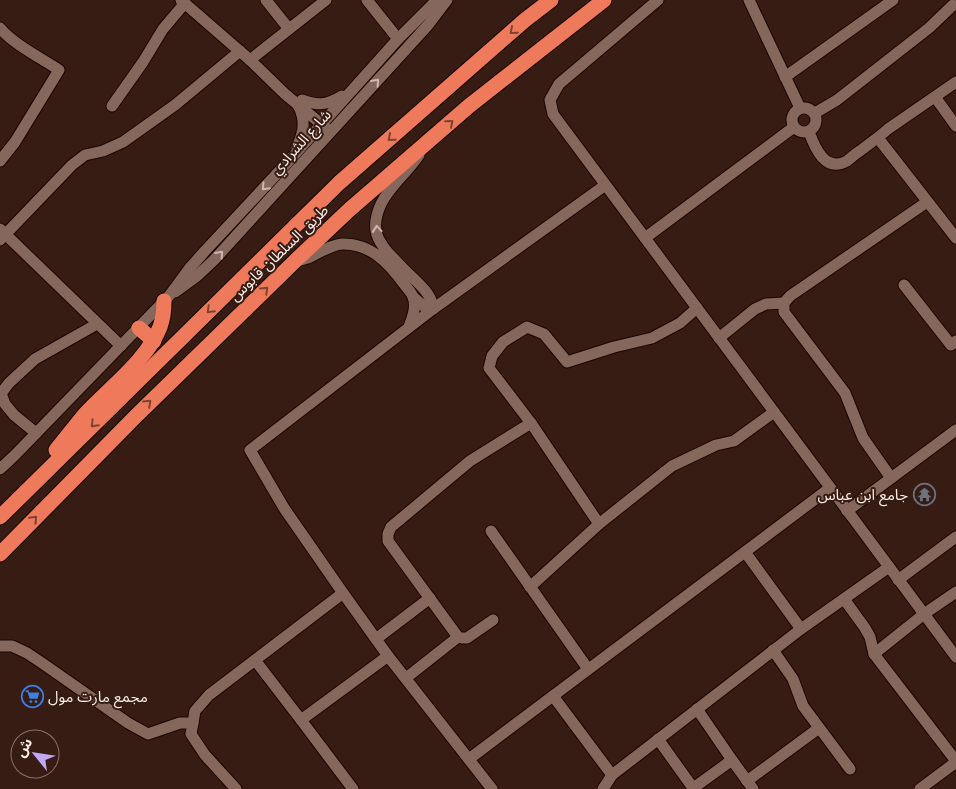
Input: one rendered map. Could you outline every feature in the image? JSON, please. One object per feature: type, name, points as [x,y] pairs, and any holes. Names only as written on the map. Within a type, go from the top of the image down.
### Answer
[{"type":"highway","name":"طريق السلطان قابوس","points":[[0,517],[339,183],[525,20],[551,0]]},
{"type":"highway","name":"طريق السلطان قابوس","points":[[0,554],[136,416],[349,210],[469,106],[604,0]]},
{"type":"highway","points":[[0,517],[86,414],[142,357],[154,341],[161,326],[167,298]]},
{"type":"highway","points":[[139,328],[154,341]]},
{"type":"street","points":[[266,0],[289,29]]},
{"type":"street","points":[[250,60],[326,0]]},
{"type":"street","points":[[366,0],[398,39]]},
{"type":"street","name":"شارع الشرادي","points":[[0,470],[167,298],[204,252],[398,39],[438,0]]},
{"type":"street","name":"شارع الشرادي","points":[[167,298],[188,284],[206,268],[428,25],[447,0]]},
{"type":"street","points":[[658,0],[559,84],[550,100],[552,114],[956,657]]},
{"type":"street","points":[[749,0],[800,108]]},
{"type":"street","points":[[785,77],[892,0]]},
{"type":"street","points":[[112,106],[183,2],[274,83],[334,128]]},
{"type":"street","points":[[815,114],[837,100],[929,28],[952,4]]},
{"type":"street","points":[[0,28],[19,44],[59,70],[16,142],[0,161]]},
{"type":"street","points":[[121,346],[2,235],[72,165],[85,155],[103,151],[123,142],[175,105],[240,51]]},
{"type":"street","points":[[809,132],[815,149],[827,161],[837,164],[846,161],[956,82]]},
{"type":"street","points":[[299,102],[327,103],[356,86]]},
{"type":"street","points":[[935,97],[956,126]]},
{"type":"street","points":[[286,164],[303,132],[303,117],[299,102]]},
{"type":"street","points":[[800,108],[811,110],[815,114],[815,127],[809,132],[801,132],[792,123],[793,114],[800,108]]},
{"type":"street","points":[[645,238],[794,127]]},
{"type":"street","points":[[878,138],[956,238]]},
{"type":"street","points":[[425,145],[415,161],[382,201],[376,222],[376,233],[384,249],[424,288],[432,302],[433,309]]},
{"type":"street","points":[[492,789],[388,656],[343,593],[284,508],[250,450],[433,309],[604,186]]},
{"type":"street","points":[[891,478],[863,438],[845,393],[784,312],[784,303],[790,296],[928,202]]},
{"type":"street","points":[[294,262],[340,244],[362,247],[380,257],[399,276],[413,297],[426,308],[433,309]]},
{"type":"street","points":[[904,285],[951,345],[956,341]]},
{"type":"street","points":[[424,288],[437,294],[454,294]]},
{"type":"street","points":[[409,327],[414,308],[413,297]]},
{"type":"street","points":[[719,338],[755,309],[766,304],[784,303]]},
{"type":"street","points":[[599,524],[531,423],[489,368],[492,356],[503,342],[527,326],[544,334],[567,362],[614,347],[652,338],[680,322],[697,308]]},
{"type":"street","points":[[36,433],[14,415],[5,404],[0,393],[35,359],[97,324]]},
{"type":"street","points":[[530,587],[599,524],[672,466],[716,445],[734,441],[774,412]]},
{"type":"street","points":[[493,620],[467,638],[458,637],[388,541],[388,534],[391,527],[470,461],[531,423]]},
{"type":"street","points":[[847,511],[956,430]]},
{"type":"street","points":[[469,759],[830,488]]},
{"type":"street","points":[[491,531],[588,669]]},
{"type":"street","points":[[898,580],[956,537]]},
{"type":"street","points":[[744,552],[801,629]]},
{"type":"street","points":[[603,789],[612,774],[801,629],[889,567]]},
{"type":"street","points":[[874,654],[924,614],[956,592]]},
{"type":"street","points":[[236,789],[205,755],[191,734],[195,712],[209,695],[343,593]]},
{"type":"street","points":[[376,639],[430,598]]},
{"type":"street","points":[[844,599],[870,637],[874,654],[956,762],[920,789]]},
{"type":"street","points":[[406,678],[458,637]]},
{"type":"street","points":[[0,646],[12,646],[27,653],[128,723],[148,734],[180,723],[193,723]]},
{"type":"street","points":[[773,650],[793,679],[803,706],[850,769]]},
{"type":"street","points":[[302,720],[388,656]]},
{"type":"street","points":[[255,660],[353,789]]},
{"type":"street","points":[[552,696],[612,774]]},
{"type":"street","points":[[698,709],[750,785],[819,728]]},
{"type":"street","points":[[658,739],[692,788],[732,760]]},
{"type":"place","name":"جامع ابن عباس","points":[[924,495]]},
{"type":"place","name":"مجمع مارت مول","points":[[32,697]]}]
